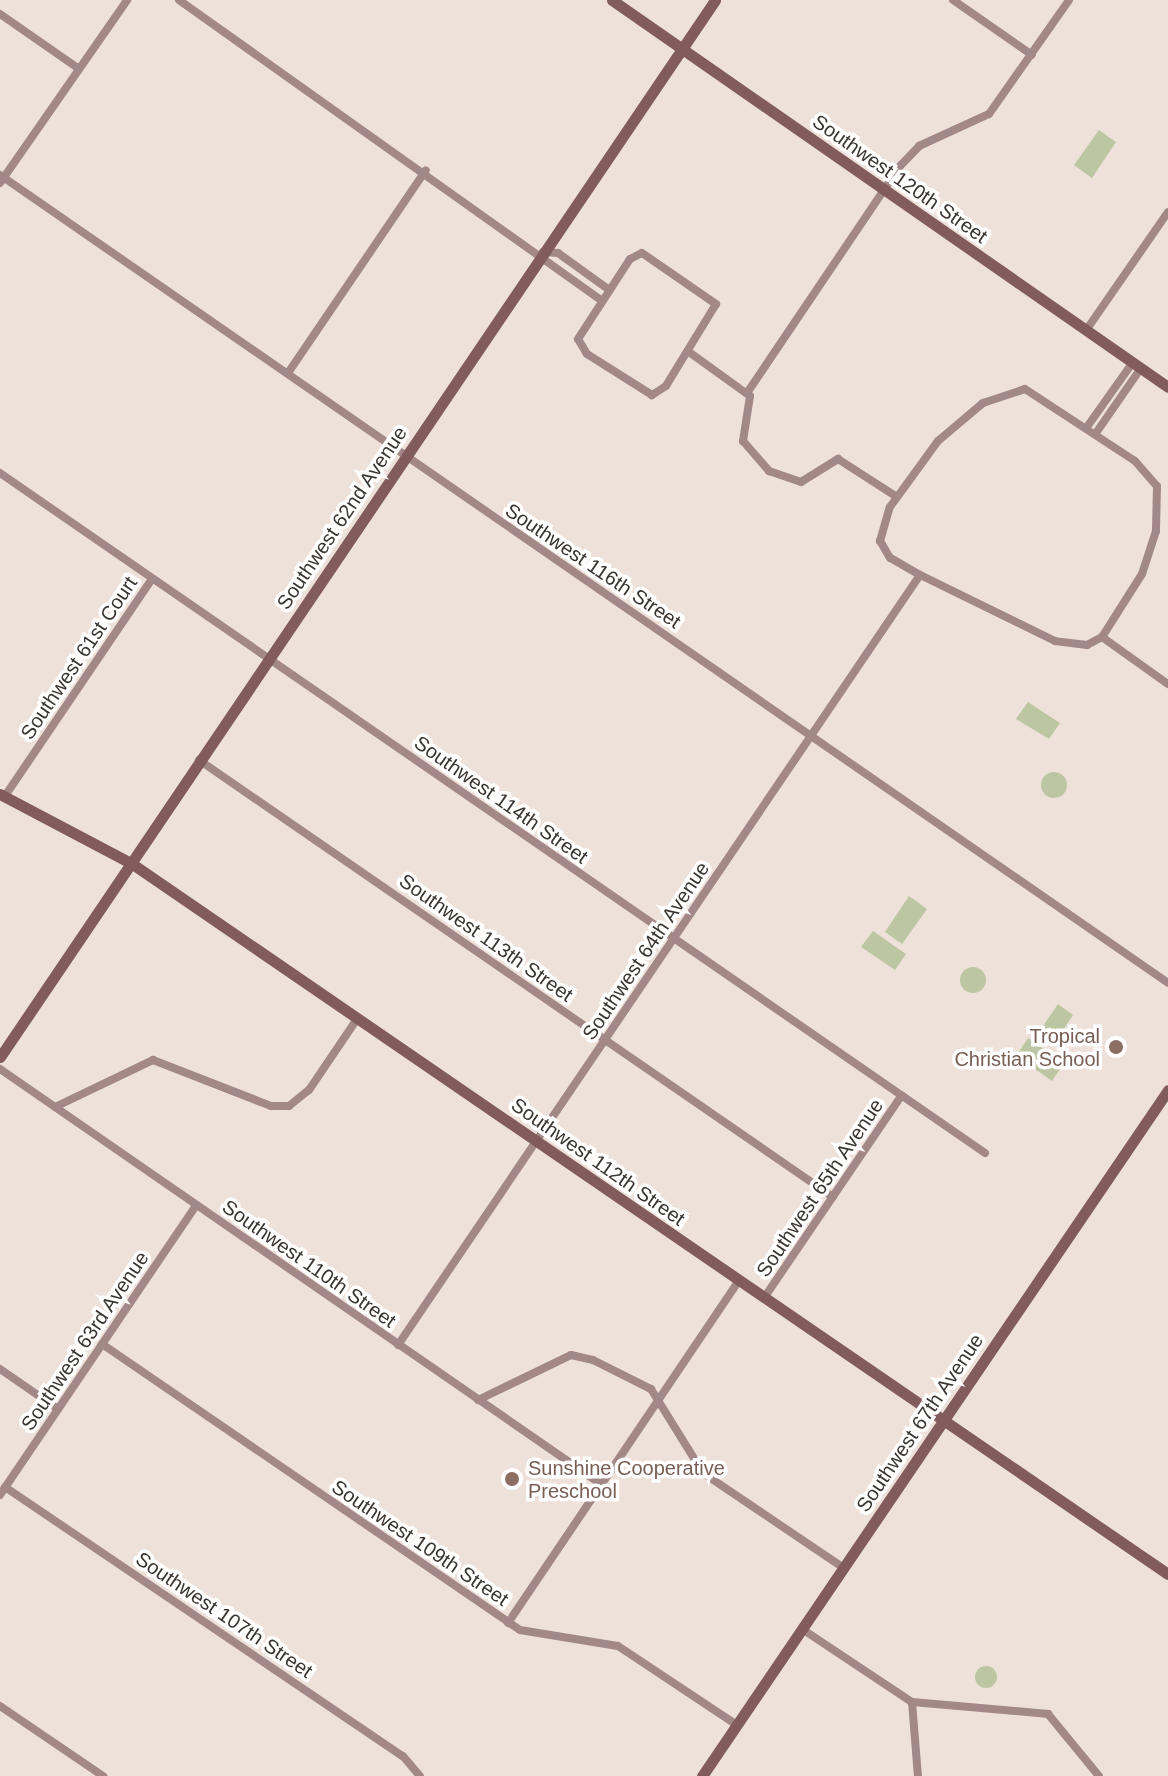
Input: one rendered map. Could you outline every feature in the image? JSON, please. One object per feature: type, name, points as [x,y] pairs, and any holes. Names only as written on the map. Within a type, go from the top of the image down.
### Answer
[{"type":"main road","name":"Southwest 120th Street","points":[[612,0],[1168,387]]},
{"type":"main road","name":"Southwest 62nd Avenue","points":[[0,1057],[715,0]]},
{"type":"main road","name":"Southwest 112th Street","points":[[2,795],[131,863],[1168,1574]]},
{"type":"main road","name":"Southwest 67th Avenue","points":[[702,1776],[1166,1099]]},
{"type":"street","points":[[1,179],[127,0]]},
{"type":"street","points":[[179,0],[543,252],[601,300]]},
{"type":"street","points":[[953,0],[1032,55]]},
{"type":"street","points":[[747,393],[884,189],[919,146],[989,114],[1069,0]]},
{"type":"street","points":[[0,14],[79,69]]},
{"type":"street","points":[[288,373],[426,170]]},
{"type":"street","name":"Southwest 116th Street","points":[[1,179],[288,373],[1168,983]]},
{"type":"street","points":[[1087,329],[1168,212]]},
{"type":"street","points":[[543,252],[558,253],[608,289]]},
{"type":"street","points":[[642,253],[716,304],[689,352],[652,395],[579,343],[608,289],[642,253]]},
{"type":"street","points":[[689,352],[747,393],[754,406],[745,446],[769,471],[801,482],[838,459],[897,497]]},
{"type":"street","points":[[1087,427],[1137,365]]},
{"type":"street","points":[[1096,433],[1137,365]]},
{"type":"street","points":[[1006,391],[1034,391],[1096,433],[1148,471],[1158,498],[1142,574],[1102,637],[1067,645],[920,575],[890,558],[880,541],[897,497],[949,430],[1006,391]]},
{"type":"street","name":"Southwest 114th Street","points":[[0,474],[985,1153]]},
{"type":"street","name":"Southwest 64th Avenue","points":[[398,1345],[920,575]]},
{"type":"street","name":"Southwest 61st Court","points":[[2,795],[152,579]]},
{"type":"street","points":[[1102,637],[1168,684]]},
{"type":"street","name":"Southwest 113th Street","points":[[199,760],[833,1197]]},
{"type":"street","points":[[55,1107],[153,1060],[271,1106],[289,1106],[305,1095],[357,1019]]},
{"type":"street","name":"Southwest 110th Street","points":[[0,1069],[601,1484]]},
{"type":"street","name":"Southwest 65th Avenue","points":[[764,1298],[902,1095]]},
{"type":"street","name":"Southwest 63rd Avenue","points":[[3,1491],[196,1205]]},
{"type":"street","name":"Southwest 65th Avenue","points":[[508,1623],[739,1281]]},
{"type":"street","name":"Southwest 109th Street","points":[[102,1344],[508,1623],[537,1637],[618,1646],[737,1725]]},
{"type":"street","points":[[478,1400],[577,1355],[659,1399],[698,1469],[844,1568]]},
{"type":"street","points":[[0,1369],[58,1409]]},
{"type":"street","name":"Southwest 107th Street","points":[[3,1491],[403,1756],[420,1776]]},
{"type":"street","points":[[802,1629],[912,1702],[1042,1711],[1068,1730],[1098,1775]]},
{"type":"street","points":[[912,1702],[918,1776]]},
{"type":"street","points":[[0,1706],[103,1776]]},
{"type":"green space","points":[[1099,130],[1116,142],[1092,178],[1074,165]]},
{"type":"green space","points":[[1028,702],[1060,723],[1049,739],[1016,719]]},
{"type":"green space","points":[[1054,772],[1063,776],[1067,785],[1063,794],[1054,798],[1045,794],[1041,785],[1045,776]]},
{"type":"green space","points":[[909,896],[927,909],[902,944],[885,932]]},
{"type":"green space","points":[[873,931],[906,954],[895,970],[861,947]]},
{"type":"green space","points":[[973,967],[982,971],[986,980],[982,989],[973,993],[964,989],[960,980],[964,971]]},
{"type":"green space","points":[[1058,1004],[1073,1015],[1053,1045],[1037,1035]]},
{"type":"green space","points":[[1028,1038],[1064,1063],[1052,1081],[1016,1056]]},
{"type":"green space","points":[[986,1666],[994,1669],[997,1677],[994,1685],[986,1688],[978,1685],[975,1677],[978,1669]]},
{"type":"place","name":"Tropical Christian School","points":[[1116,1047]]},
{"type":"place","name":"Sunshine Cooperative Preschool","points":[[512,1479]]}]
